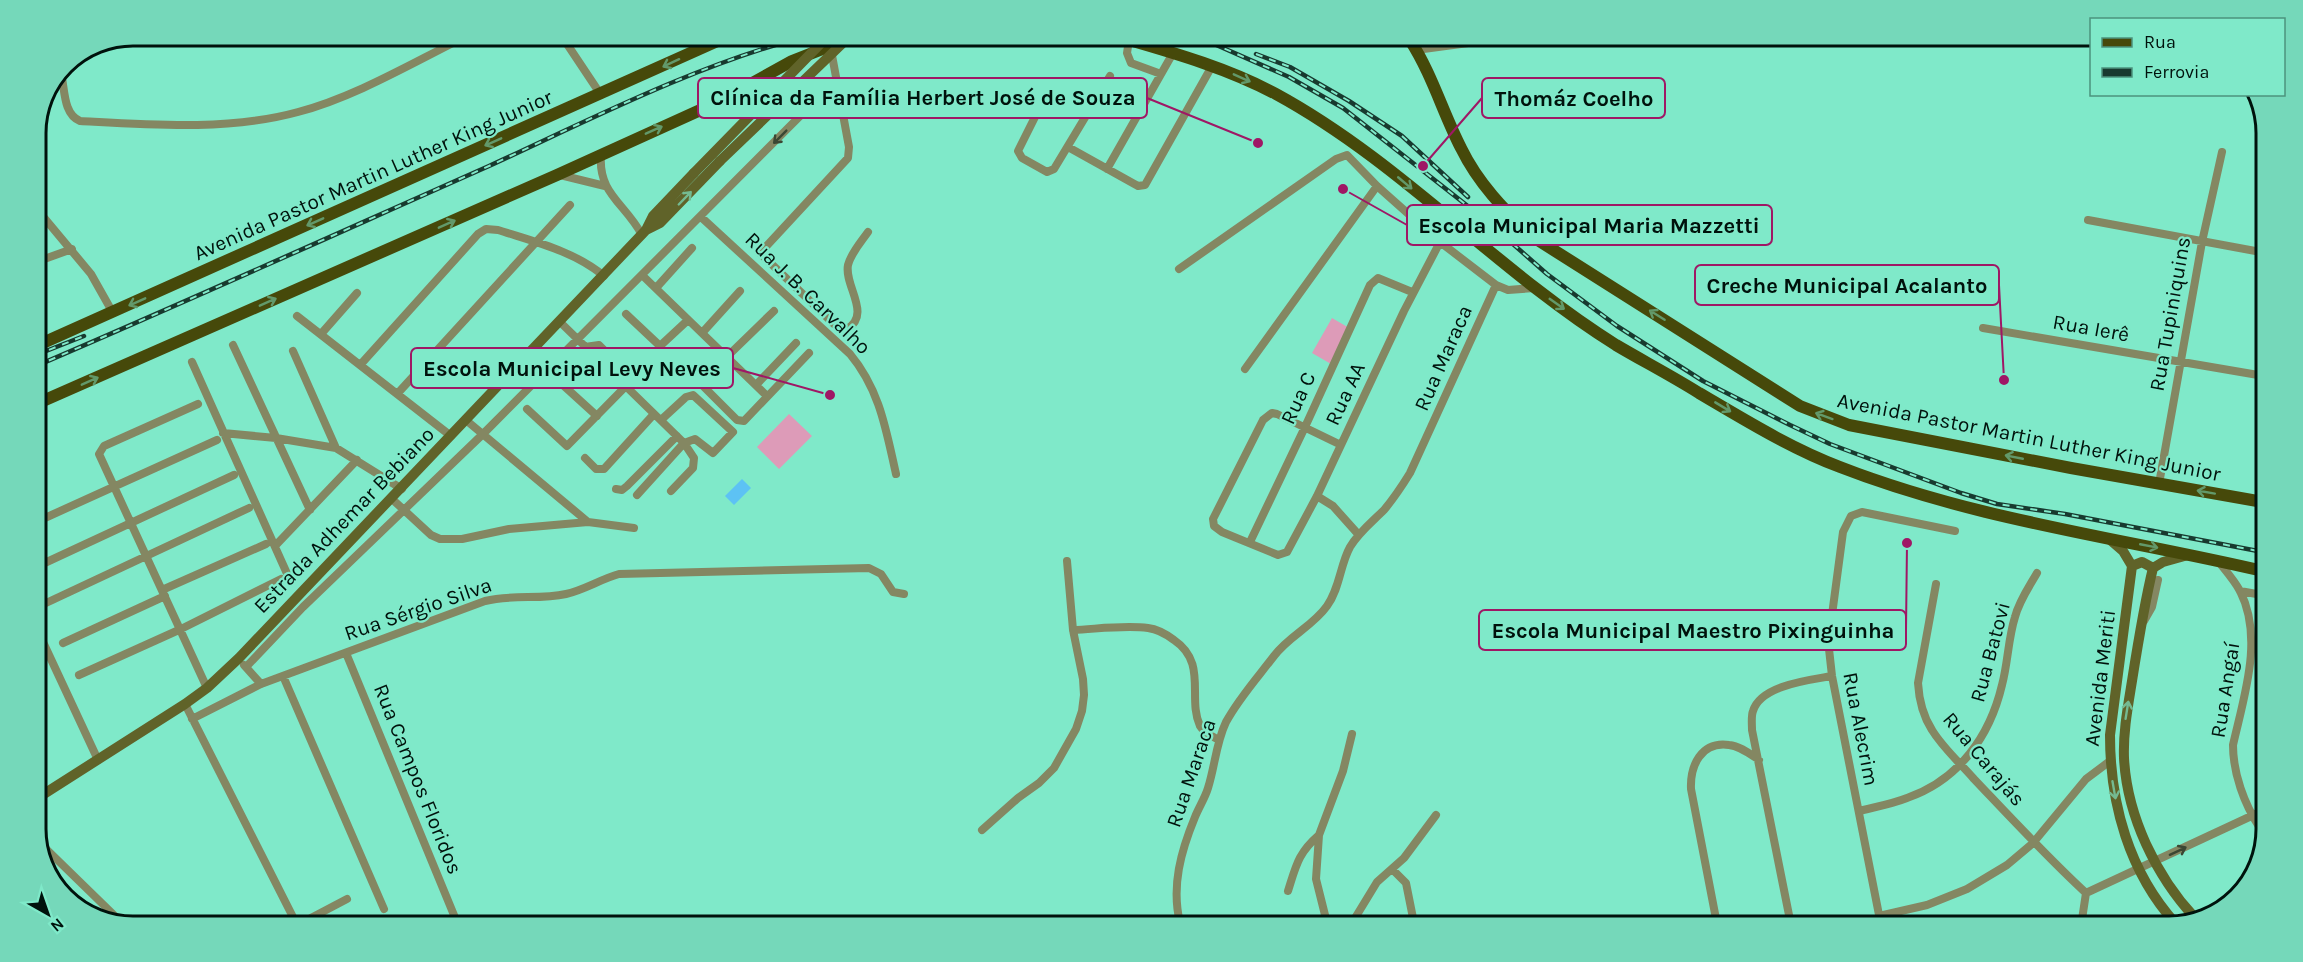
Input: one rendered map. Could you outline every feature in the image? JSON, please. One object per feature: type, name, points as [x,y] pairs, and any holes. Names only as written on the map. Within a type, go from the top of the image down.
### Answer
[{"type":"main road","name":"Avenida Pastor Martin Luther King Junior","points":[[47,341],[707,46]]},
{"type":"main road","points":[[47,400],[718,102],[821,46]]},
{"type":"main road","name":"Estrada Adhemar Bebiano","points":[[47,792],[185,704],[207,688],[239,658],[604,276],[644,232],[652,216],[824,46]]},
{"type":"main road","name":"Estrada Adhemar Bebiano","points":[[644,232],[660,223],[720,161],[841,46]]},
{"type":"main road","points":[[1149,46],[1239,76],[1275,93],[1361,148],[1534,288],[1616,344],[1801,451],[1841,468],[1914,493],[2006,518],[2108,537],[2256,569]]},
{"type":"main road","name":"Avenida Pastor Martin Luther King Junior","points":[[1414,46],[1473,172],[1503,208],[1533,237],[1785,398],[1849,425],[2256,501]]},
{"type":"main road","points":[[2108,537],[2123,551],[2132,566],[2146,563],[2153,568],[2163,562],[2190,554]]},
{"type":"main road","name":"Avenida Meriti","points":[[2132,566],[2112,708],[2110,761],[2119,817],[2138,870],[2153,896],[2169,916]]},
{"type":"main road","name":"Avenida Meriti","points":[[2153,568],[2140,628],[2125,721],[2124,758],[2128,787],[2140,827],[2155,862],[2168,884],[2191,913]]},
{"type":"street","points":[[63,82],[69,112],[80,122],[199,124],[267,119],[327,103],[446,46]]},
{"type":"street","points":[[568,46],[601,95]]},
{"type":"street","points":[[829,46],[849,147],[848,158],[760,253],[840,328],[847,329],[856,321],[859,313],[848,264],[867,232]]},
{"type":"street","points":[[1128,46],[1127,53],[1131,63],[1161,74]]},
{"type":"street","points":[[1107,169],[1173,53]]},
{"type":"street","points":[[1068,147],[1138,186],[1145,185],[1212,66]]},
{"type":"street","points":[[1044,99],[1019,146],[1019,155],[1047,172],[1054,169],[1110,76]]},
{"type":"street","name":"Estrada Adhemar Bebiano","points":[[246,667],[303,607],[643,276],[836,80]]},
{"type":"street","name":"Rua Tupiniquins","points":[[2159,484],[2202,242],[2222,152]]},
{"type":"street","points":[[601,155],[600,173],[605,186],[644,232]]},
{"type":"street","points":[[1179,269],[1341,155],[1347,155],[1377,186],[1440,242],[1496,285],[1508,290],[1534,288]]},
{"type":"street","points":[[557,175],[588,180],[605,186]]},
{"type":"street","points":[[1245,369],[1377,186]]},
{"type":"street","points":[[398,393],[570,205]]},
{"type":"street","name":"Rua J. B. Carvalho","points":[[701,217],[850,354],[860,366],[878,399],[896,474]]},
{"type":"street","points":[[2088,220],[2256,251]]},
{"type":"street","points":[[47,221],[91,273],[112,313]]},
{"type":"street","points":[[360,364],[482,231],[490,228],[582,260],[604,276]]},
{"type":"street","name":"Rua AA","points":[[1250,542],[1278,555],[1283,555],[1292,546],[1413,292],[1440,242]]},
{"type":"street","points":[[656,288],[692,248]]},
{"type":"street","points":[[47,258],[72,249]]},
{"type":"street","points":[[643,276],[767,396]]},
{"type":"street","name":"Rua C","points":[[1250,542],[1370,285],[1378,278],[1385,279],[1413,292]]},
{"type":"street","name":"Rua Maraca","points":[[1178,916],[1175,902],[1184,846],[1208,790],[1219,740],[1233,710],[1275,654],[1327,606],[1335,591],[1346,556],[1358,534],[1384,510],[1410,473],[1496,285]]},
{"type":"street","points":[[702,333],[740,291]]},
{"type":"street","points":[[321,334],[357,293]]},
{"type":"street","points":[[774,311],[704,379],[702,384],[741,422],[746,420],[809,353]]},
{"type":"street","points":[[626,314],[660,346],[688,320]]},
{"type":"street","points":[[297,316],[451,436]]},
{"type":"street","points":[[560,322],[684,443],[694,458],[695,465],[671,491]]},
{"type":"street","name":"Rua Ierê","points":[[1983,328],[2256,375]]},
{"type":"street","points":[[756,385],[796,343]]},
{"type":"street","points":[[233,345],[310,510]]},
{"type":"street","points":[[293,351],[336,448]]},
{"type":"street","points":[[78,675],[285,579],[275,546],[192,362]]},
{"type":"street","points":[[564,386],[597,416]]},
{"type":"street","points":[[527,409],[567,446],[626,386]]},
{"type":"street","points":[[638,495],[684,443],[695,439],[713,453],[733,432],[693,394],[686,397],[661,420]]},
{"type":"street","points":[[198,404],[101,448],[99,454],[207,688]]},
{"type":"street","points":[[1250,542],[1222,532],[1214,526],[1213,519],[1263,420],[1272,413],[1277,414],[1341,446]]},
{"type":"street","points":[[585,458],[596,469],[603,469],[654,414]]},
{"type":"street","points":[[467,420],[588,522]]},
{"type":"street","points":[[223,433],[276,438],[336,448],[402,489]]},
{"type":"street","points":[[616,489],[622,490],[627,486],[677,436]]},
{"type":"street","points":[[47,517],[217,440]]},
{"type":"street","points":[[275,546],[357,460]]},
{"type":"street","points":[[47,562],[234,475]]},
{"type":"street","points":[[1317,496],[1333,506],[1358,534]]},
{"type":"street","points":[[392,499],[431,535],[440,539],[451,540],[509,529],[588,522],[634,528]]},
{"type":"street","points":[[47,603],[249,508]]},
{"type":"street","name":"Rua Alecrim","points":[[1879,916],[1832,676],[1829,649],[1843,532],[1851,516],[1862,512],[1955,531]]},
{"type":"street","points":[[63,643],[266,544]]},
{"type":"street","name":"Rua Angaí","points":[[2218,560],[2240,591],[2251,625],[2252,642],[2248,677],[2233,758],[2235,772],[2256,822]]},
{"type":"street","points":[[982,830],[1017,798],[1040,783],[1054,768],[1076,729],[1084,695],[1073,630],[1067,561]]},
{"type":"street","name":"Rua Sérgio Silva","points":[[192,719],[261,684],[485,601],[521,596],[568,594],[603,578],[619,574],[870,568],[880,574],[893,592],[904,594]]},
{"type":"street","name":"Rua Batovi","points":[[1858,811],[1906,799],[1927,790],[1962,765],[1983,734],[1996,705],[2015,616],[2037,573]]},
{"type":"street","points":[[2140,628],[2152,607],[2158,580]]},
{"type":"street","name":"Rua Carajás","points":[[1936,584],[1920,666],[1919,698],[1932,730],[2033,843],[2086,893]]},
{"type":"street","points":[[2240,591],[2256,594]]},
{"type":"street","points":[[1073,630],[1149,628],[1166,634],[1178,642],[1189,657],[1195,673],[1199,724],[1208,734],[1219,740]]},
{"type":"street","points":[[47,651],[98,760]]},
{"type":"street","name":"Rua Campos Floridos","points":[[346,653],[454,916]]},
{"type":"street","points":[[239,658],[261,684]]},
{"type":"street","points":[[283,676],[384,909]]},
{"type":"street","points":[[1789,916],[1752,730],[1753,711],[1758,701],[1770,692],[1790,684],[1832,676]]},
{"type":"street","points":[[185,704],[292,916]]},
{"type":"street","points":[[1325,916],[1317,879],[1319,835],[1343,771],[1352,734]]},
{"type":"street","points":[[1715,916],[1690,774],[1695,762],[1704,752],[1716,745],[1735,747],[1759,760]]},
{"type":"street","points":[[1879,916],[1928,905],[1967,889],[2007,865],[2033,843],[2086,779],[2110,761]]},
{"type":"street","points":[[2083,916],[2086,893],[2256,814]]},
{"type":"street","points":[[1356,916],[1377,882],[1407,854],[1436,815]]},
{"type":"street","points":[[1288,891],[1298,859],[1319,835]]},
{"type":"street","points":[[50,853],[110,912]]},
{"type":"street","points":[[1392,869],[1406,883],[1413,916]]},
{"type":"street","points":[[316,916],[347,899]]},
{"type":"shaded area","points":[[1332,318],[1351,329],[1331,364],[1312,353]]},
{"type":"shaded area","points":[[789,414],[812,436],[779,469],[757,447]]},
{"type":"water","points":[[742,479],[751,488],[734,505],[725,496]]},
{"type":"railway","points":[[47,361],[489,166],[642,95],[721,63],[773,46]]},
{"type":"railway","points":[[1219,46],[1289,77],[1343,108],[1488,222],[1547,274],[1617,326],[1703,381],[1790,425],[1830,444],[1961,493],[1997,504],[2065,514],[2256,551]]},
{"type":"railway","points":[[1256,54],[1290,67],[1349,101],[1402,136],[1468,197]]},
{"type":"railway","points":[[47,351],[84,336]]},
{"type":"place","name":"Clínica da Família Herbert José de Souza","points":[[1258,143]]},
{"type":"place","name":"Thomáz Coelho","points":[[1423,166]]},
{"type":"place","name":"Escola Municipal Maria Mazzetti","points":[[1343,189]]},
{"type":"place","name":"Creche Municipal Acalanto","points":[[2004,380]]},
{"type":"place","name":"Escola Municipal Levy Neves","points":[[830,395]]},
{"type":"place","name":"Escola Municipal Maestro Pixinguinha","points":[[1907,543]]}]
